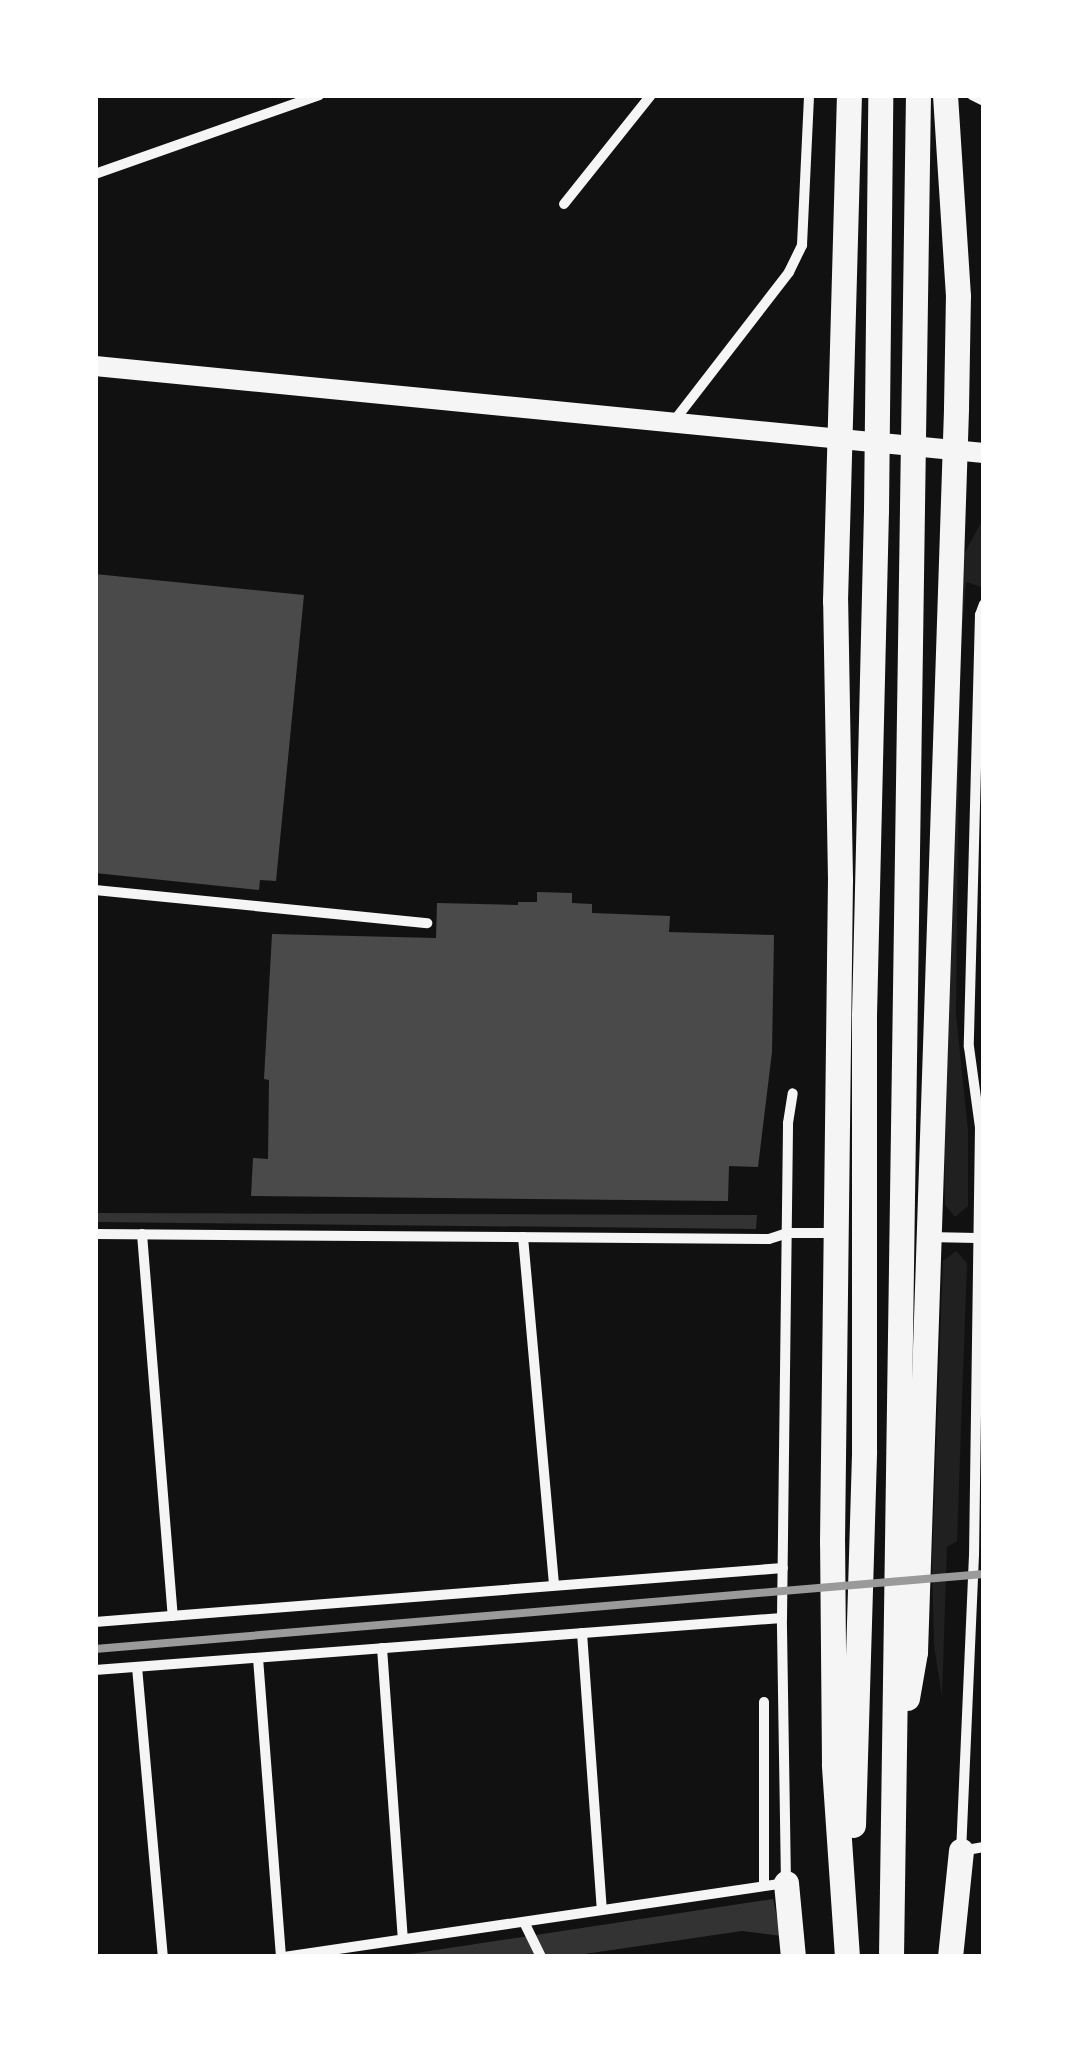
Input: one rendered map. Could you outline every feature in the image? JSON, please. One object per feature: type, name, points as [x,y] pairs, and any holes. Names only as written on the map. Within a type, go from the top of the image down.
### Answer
[{"type":"highway","points":[[848,1957],[834,1764],[840,439],[850,95]]},
{"type":"highway","points":[[848,1957],[864,1451],[864,1015],[876,510],[880,95]]},
{"type":"highway","points":[[890,1957],[896,1761],[895,1453],[918,95]]},
{"type":"highway","points":[[896,1761],[916,1652],[926,1236],[955,450],[958,296],[945,95]]},
{"type":"highway","points":[[950,1957],[973,1849]]},
{"type":"highway","points":[[775,1884],[793,1957]]},
{"type":"main road","points":[[95,366],[984,453]]},
{"type":"street","points":[[95,174],[319,95]]},
{"type":"street","points":[[564,204],[652,95]]},
{"type":"street","points":[[674,422],[790,272],[802,246],[809,95]]},
{"type":"street","points":[[972,95],[984,101]]},
{"type":"street","points":[[973,1849],[962,1736],[979,1554],[980,1127],[969,1046],[980,616],[984,604]]},
{"type":"street","points":[[95,890],[427,923]]},
{"type":"street","points":[[775,1884],[791,1736],[782,1705],[782,1568],[788,1122],[793,1094]]},
{"type":"street","points":[[95,1234],[769,1239],[787,1232],[835,1233]]},
{"type":"street","points":[[142,1234],[173,1616]]},
{"type":"street","points":[[926,1236],[980,1244]]},
{"type":"street","points":[[523,1238],[554,1585]]},
{"type":"street","points":[[95,1622],[782,1568]]},
{"type":"street","points":[[95,1670],[782,1618]]},
{"type":"street","points":[[582,1633],[602,1909]]},
{"type":"street","points":[[382,1648],[403,1938]]},
{"type":"street","points":[[258,1658],[282,1957],[403,1938],[526,1926],[602,1909],[775,1884]]},
{"type":"street","points":[[138,1667],[163,1957]]},
{"type":"street","points":[[764,1702],[775,1884]]},
{"type":"street","points":[[526,1926],[541,1957]]},
{"type":"shaded area","points":[[984,517],[984,588],[966,582],[960,657],[956,1014],[968,1131],[968,1206],[955,1217],[945,1205],[942,1009],[963,556]]},
{"type":"shaded area","points":[[95,1213],[757,1215],[756,1229],[95,1222]]},
{"type":"shaded area","points":[[956,1251],[967,1263],[957,1541],[947,1547],[942,1697],[934,1646],[932,1563],[943,1261]]},
{"type":"shaded area","points":[[773,1899],[781,1936],[742,1931],[564,1957],[390,1957]]},
{"type":"building","points":[[95,574],[304,595],[276,881],[260,880],[259,890],[95,873]]},
{"type":"building","points":[[537,892],[572,893],[572,903],[592,904],[592,913],[670,916],[669,932],[774,935],[772,1052],[758,1167],[729,1166],[728,1201],[251,1196],[253,1158],[268,1159],[269,1080],[264,1079],[272,934],[436,938],[437,903],[518,905],[537,902]]},
{"type":"railway","points":[[95,1649],[984,1574]]}]
